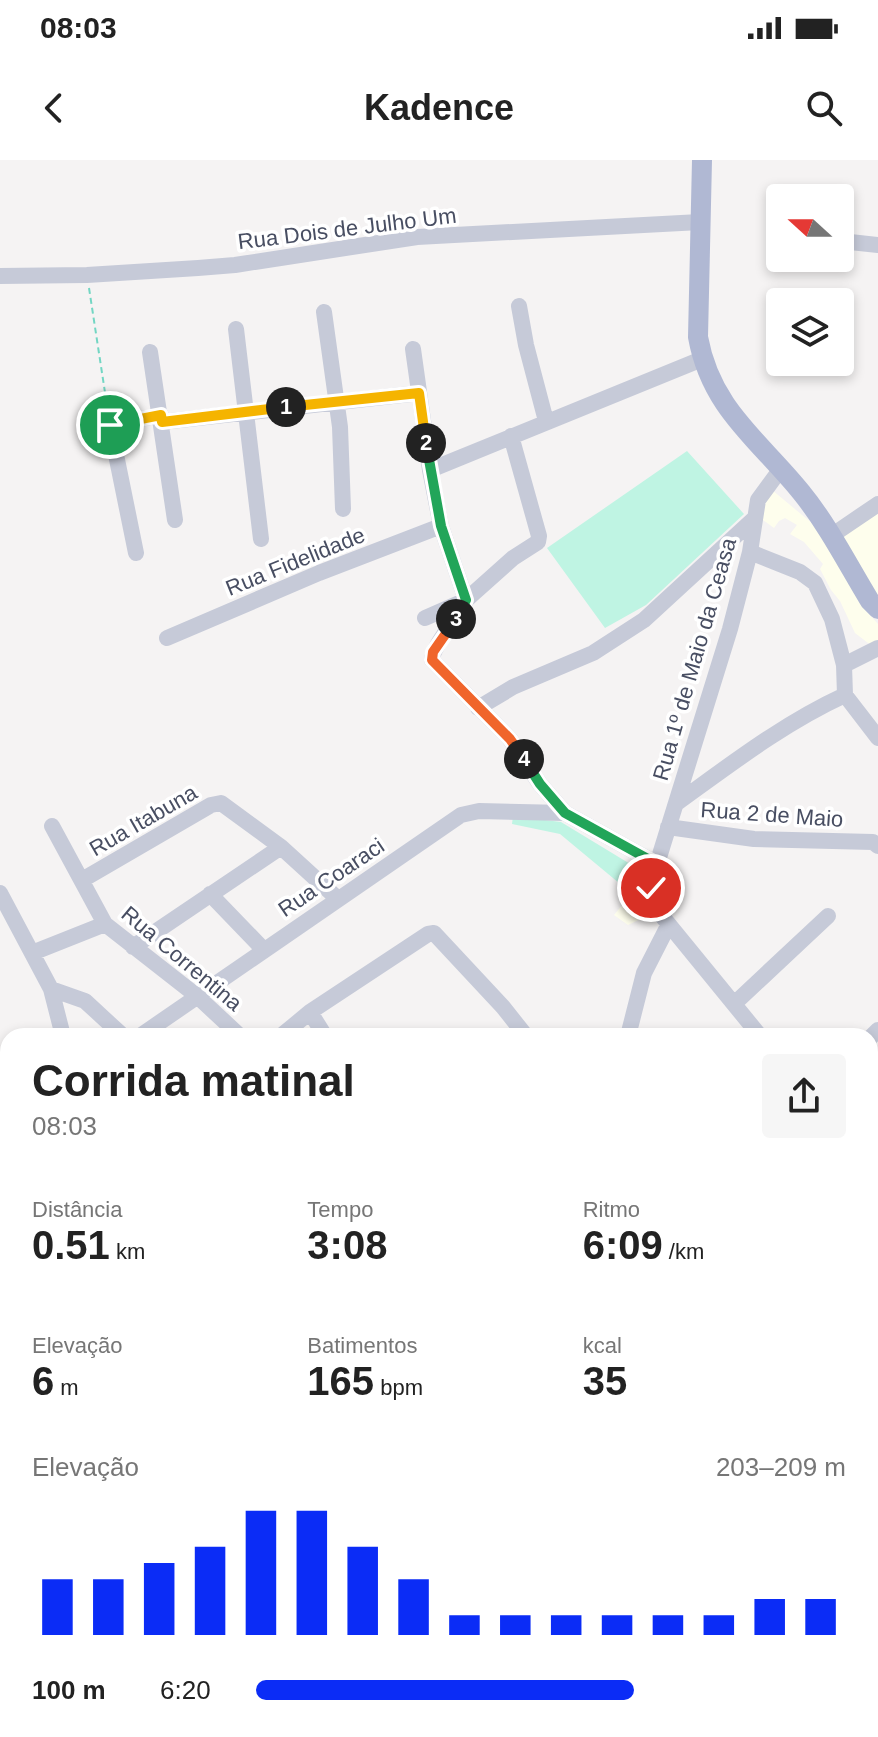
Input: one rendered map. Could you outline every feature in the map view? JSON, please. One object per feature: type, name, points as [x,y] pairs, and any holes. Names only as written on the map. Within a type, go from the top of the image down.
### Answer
[{"type":"main road","points":[[702,160],[698,314],[702,359],[710,381],[732,416],[801,492],[878,609]]},
{"type":"street","name":"Rua Dois de Julho Um","points":[[0,276],[87,275],[235,265],[417,237],[700,222]]},
{"type":"street","points":[[854,242],[878,245]]},
{"type":"street","points":[[519,306],[546,421]]},
{"type":"street","points":[[324,312],[337,402],[343,509]]},
{"type":"street","points":[[236,329],[261,539]]},
{"type":"street","points":[[413,349],[441,526],[466,600]]},
{"type":"street","points":[[150,352],[175,520]]},
{"type":"street","points":[[430,470],[702,359]]},
{"type":"street","points":[[136,553],[110,425],[419,393]]},
{"type":"street","points":[[511,436],[539,536],[536,544],[503,565],[466,600],[433,652],[434,663],[510,739],[540,784],[565,813],[657,864]]},
{"type":"street","name":"Rua 1º de Maio da Ceasa","points":[[754,1028],[668,926],[653,905],[650,895],[730,629],[762,492],[780,470]]},
{"type":"street","points":[[831,536],[878,504]]},
{"type":"street","points":[[478,708],[513,687],[593,653],[644,620],[755,518]]},
{"type":"street","name":"Rua Fidelidade","points":[[167,638],[319,573],[441,526]]},
{"type":"street","points":[[750,552],[800,572],[815,583],[832,619],[844,665],[845,695],[878,738]]},
{"type":"street","points":[[425,618],[466,600]]},
{"type":"street","points":[[844,665],[878,648]]},
{"type":"street","points":[[677,803],[777,732],[845,695]]},
{"type":"street","name":"Rua Itabuna","points":[[82,880],[211,805],[221,803],[281,847]]},
{"type":"street","name":"Rua Coaraci","points":[[151,1028],[461,815],[479,811],[565,813]]},
{"type":"street","name":"Rua Correntina","points":[[52,826],[105,924],[197,996],[231,1028]]},
{"type":"street","name":"Rua 2 de Maio","points":[[668,827],[754,839],[875,844]]},
{"type":"street","points":[[133,947],[281,847],[338,899]]},
{"type":"street","points":[[0,893],[51,989],[61,1028]]},
{"type":"street","points":[[210,894],[264,950]]},
{"type":"street","points":[[734,1004],[828,916]]},
{"type":"street","points":[[32,953],[105,924]]},
{"type":"street","points":[[630,1028],[644,973],[668,926]]},
{"type":"street","points":[[291,1028],[310,1012],[434,933],[520,1028]]},
{"type":"street","points":[[51,989],[85,1001],[114,1028]]},
{"type":"street","points":[[310,1012],[320,1028]]},
{"type":"path","points":[[87,275],[110,425]]},
{"type":"shaded area","points":[[772,490],[813,524],[838,561],[860,604],[878,624],[878,640],[872,646],[855,633],[820,569],[823,564],[804,542],[790,534],[797,525],[785,518],[774,528],[759,517]]},
{"type":"shaded area","points":[[878,509],[878,599],[839,536]]},
{"type":"shaded area","points":[[631,894],[647,916],[628,925],[614,915]]},
{"type":"green space","points":[[687,451],[744,514],[646,605],[605,628],[547,548]]},
{"type":"green space","points":[[513,816],[561,822],[645,873],[639,889],[631,891],[625,888],[560,834],[512,824]]},
{"type":"route","points":[[110,425],[161,415],[162,422],[419,393],[441,526],[466,600],[431,655],[432,660],[510,739],[540,784],[565,813],[657,864],[651,888]]}]
